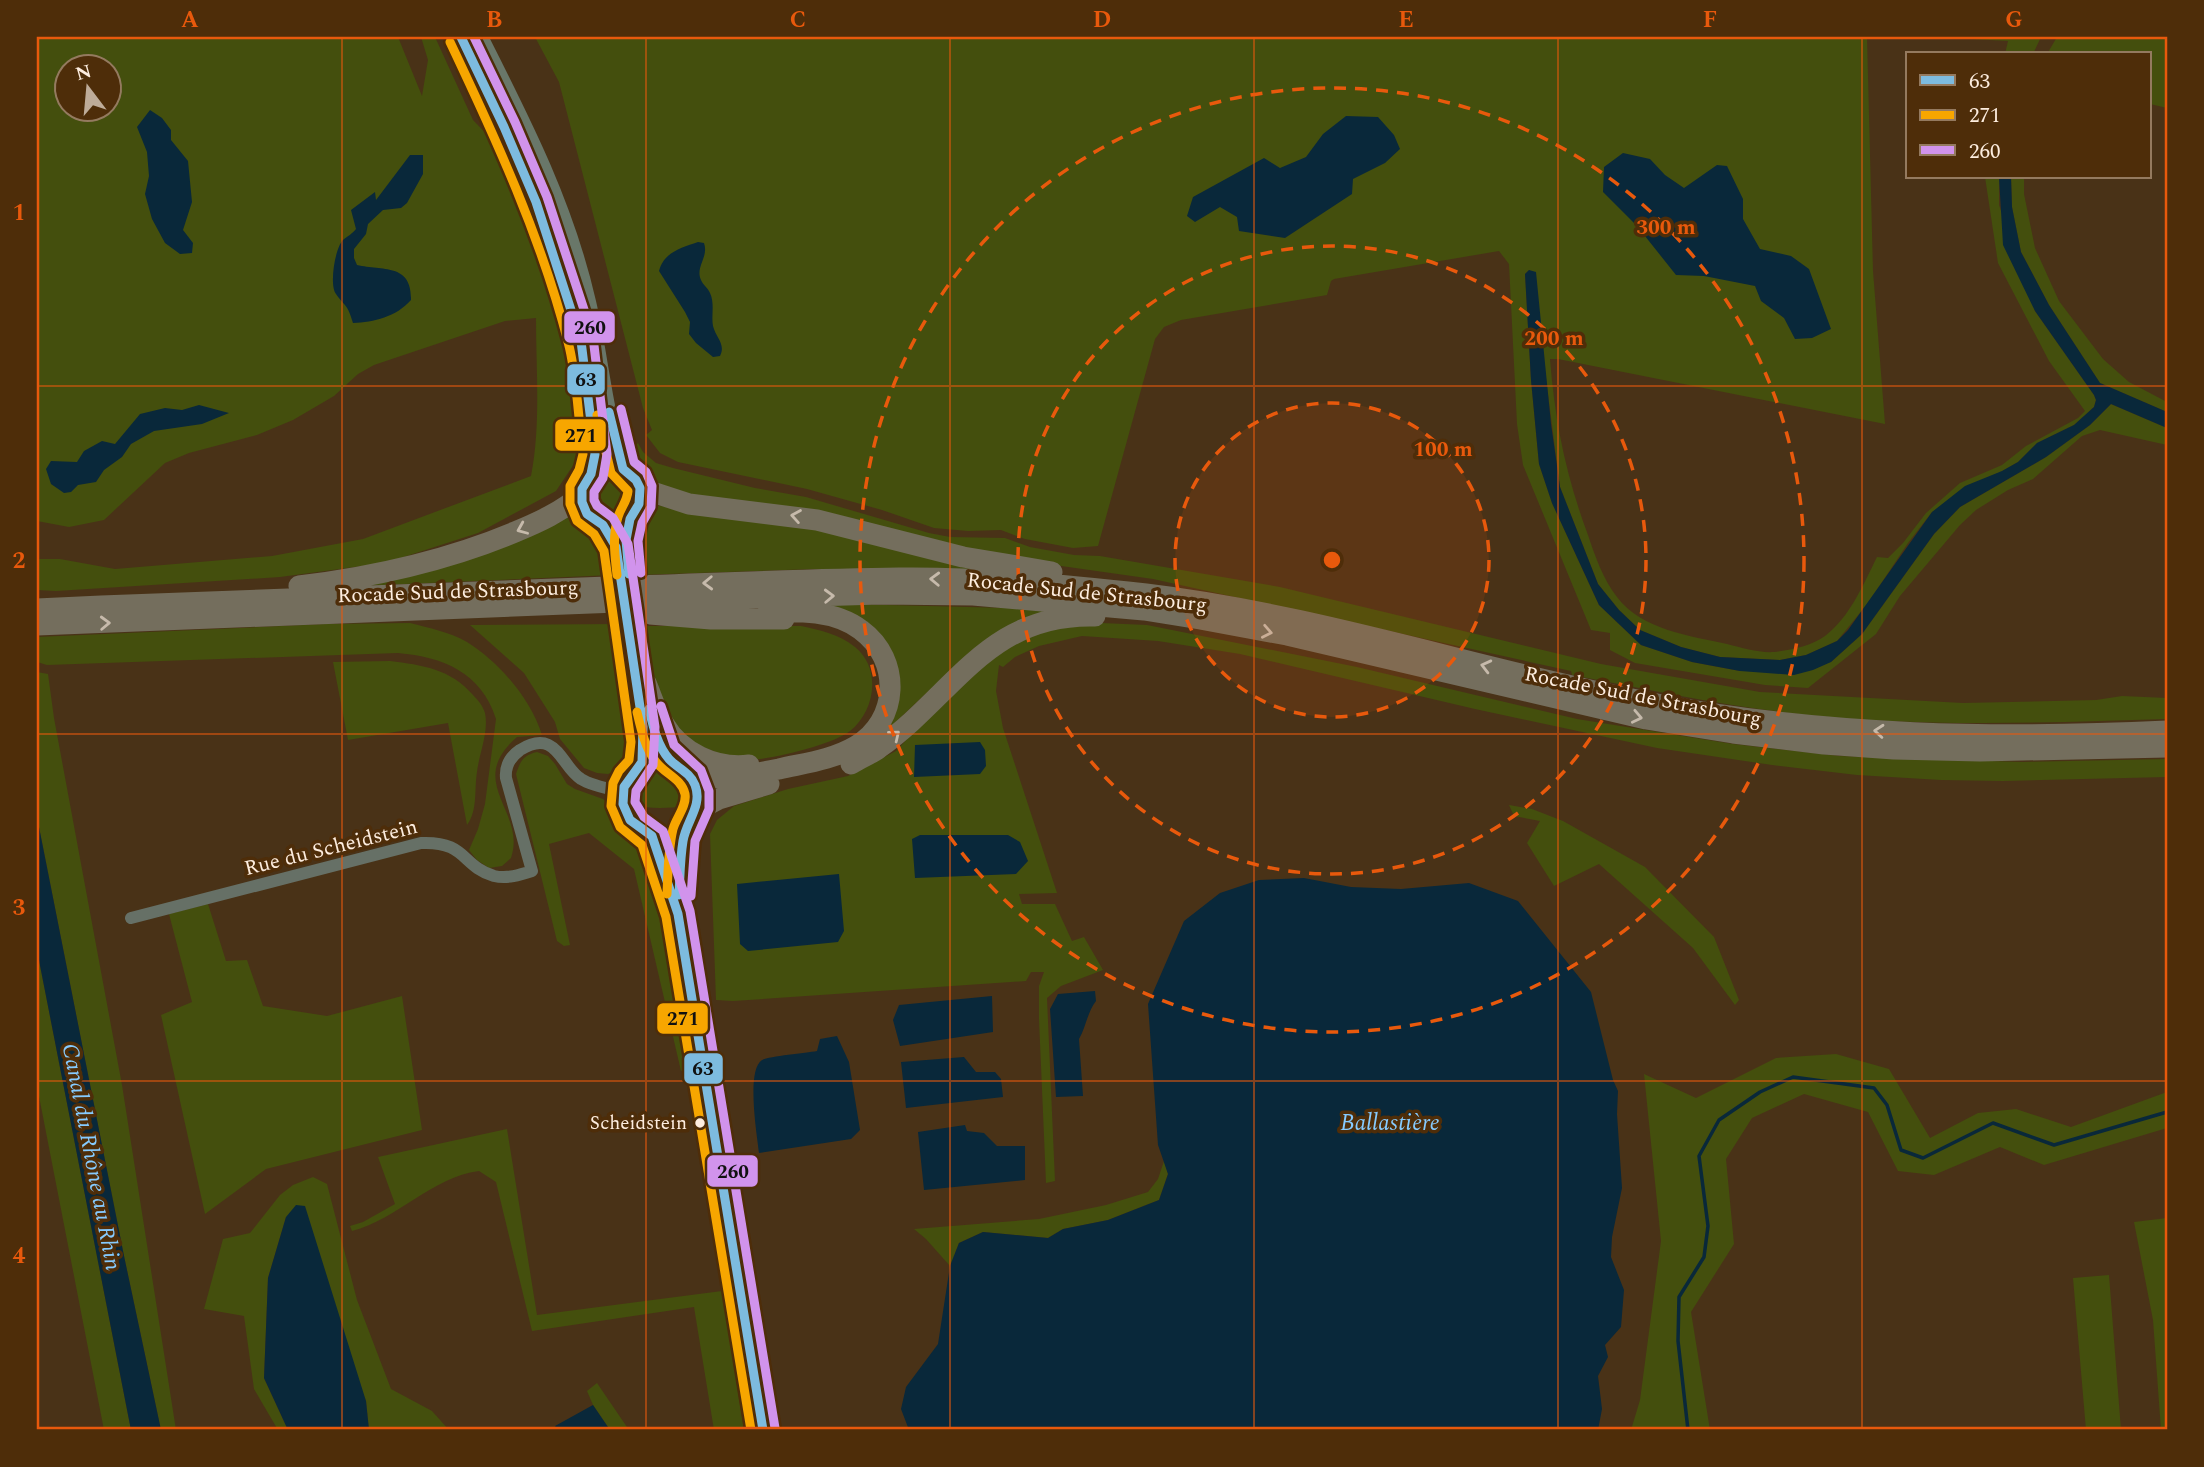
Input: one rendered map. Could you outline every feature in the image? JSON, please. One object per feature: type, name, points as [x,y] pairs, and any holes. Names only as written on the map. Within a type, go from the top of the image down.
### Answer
[{"type":"highway","points":[[639,488],[689,503],[817,520],[963,557],[1057,573],[1150,595]]},
{"type":"highway","points":[[187,601],[336,581],[447,557],[487,544],[536,523],[581,495]]},
{"type":"highway","name":"Rocade Sud de Strasbourg","points":[[37,609],[187,601],[903,578],[1009,581],[1150,595],[1320,626],[1592,691],[1733,717],[1901,733],[2063,735],[2167,732]]},
{"type":"highway","name":"Rocade Sud de Strasbourg","points":[[37,625],[880,594],[973,595],[1052,601],[1200,619],[1287,635],[1622,714],[1733,733],[1894,749],[1980,751],[2167,747]]},
{"type":"highway","points":[[369,614],[444,619],[801,612],[832,617],[861,630],[881,652],[890,673],[891,698],[883,720],[856,746],[829,758],[737,777],[713,779],[681,769]]},
{"type":"highway","points":[[646,683],[663,723],[674,739],[692,754],[710,761],[743,766],[800,757],[838,746],[866,726],[875,714],[882,690],[881,675],[869,651],[848,633],[830,625],[786,619],[711,619],[650,614]]},
{"type":"highway","points":[[691,819],[719,799],[748,789],[849,765],[878,748],[903,728],[983,652],[1027,627],[1055,619],[1080,616],[1200,619]]},
{"type":"main road","points":[[461,37],[536,202],[581,341],[595,454],[591,474],[581,495],[587,514],[603,525],[616,547],[623,569],[643,727],[640,767]]},
{"type":"main road","points":[[479,37],[533,144],[562,216],[587,303],[615,442],[623,469],[636,480],[639,488],[639,505],[630,519],[623,569]]},
{"type":"main road","points":[[591,474],[601,468],[623,469]]},
{"type":"main road","points":[[603,525],[622,524],[630,519]]},
{"type":"main road","points":[[633,634],[660,747],[681,769],[697,792],[681,853],[678,914]]},
{"type":"main road","points":[[681,769],[656,761],[640,767],[629,778],[623,792],[623,807],[629,820],[639,830],[652,836],[670,834],[691,819]]},
{"type":"main road","points":[[652,836],[678,914],[763,1430]]},
{"type":"street","name":"Rue du Scheidstein","points":[[131,918],[421,843],[436,842],[448,845],[461,851],[484,872],[496,877],[512,877],[532,872],[505,769],[517,751],[538,744],[550,746],[560,752],[572,771],[581,779],[623,792]]},
{"type":"green space","points":[[37,37],[398,37],[422,96],[428,60],[421,37],[435,37],[473,120],[503,151],[540,236],[557,296],[578,434],[578,458],[556,491],[478,533],[385,563],[280,577],[37,590],[37,559],[60,559],[115,569],[272,556],[363,539],[531,476],[537,417],[536,318],[505,321],[374,365],[358,374],[334,396],[293,420],[257,435],[189,453],[165,463],[104,520],[69,527],[37,521]]},
{"type":"green space","points":[[535,37],[1867,37],[1873,271],[1885,424],[1550,359],[1558,427],[1568,470],[1580,513],[1612,590],[1627,608],[1668,630],[1763,652],[1807,645],[1825,636],[1842,620],[1877,557],[1888,558],[1926,513],[1960,483],[2002,465],[2026,446],[2078,418],[2085,411],[2049,361],[1998,263],[1985,178],[1999,178],[1999,205],[2035,311],[2094,395],[2094,407],[2074,425],[2037,443],[2018,462],[1932,512],[1868,603],[1837,641],[1806,655],[1780,660],[1720,657],[1681,647],[1640,630],[1598,584],[1560,487],[1529,270],[1525,274],[1539,464],[1552,503],[1599,605],[1641,645],[1692,662],[1740,671],[1831,662],[1862,634],[1934,534],[1960,507],[2046,457],[2090,425],[2111,404],[2167,428],[2167,445],[2100,430],[2082,436],[2033,479],[2008,490],[1976,510],[1900,596],[1876,634],[1808,688],[1765,685],[1635,663],[1610,650],[1610,633],[1591,630],[1523,465],[1517,424],[1509,264],[1499,251],[1334,279],[1327,295],[1181,320],[1164,327],[1155,339],[1098,546],[1073,548],[1025,539],[1001,530],[934,528],[807,489],[678,462],[660,453],[646,435],[652,430],[643,408],[559,82]]},
{"type":"green space","points":[[1964,37],[2041,37],[2034,52],[2005,52],[2008,41]]},
{"type":"green space","points":[[2057,37],[2167,37],[2167,108],[2152,104],[2152,52],[2048,52]]},
{"type":"green space","points":[[2011,178],[2024,178],[2024,194],[2035,248],[2059,301],[2103,359],[2129,382],[2167,402],[2167,412],[2100,383],[2049,305],[2021,252],[2012,207]]},
{"type":"green space","points":[[638,443],[643,452],[656,463],[755,488],[806,497],[929,533],[950,537],[1005,538],[1030,547],[1074,555],[1100,556],[1280,587],[1601,664],[1760,692],[1963,703],[2096,700],[2122,696],[2167,698],[2167,719],[1925,722],[1829,717],[1702,700],[1572,675],[1571,671],[1153,579],[1026,561],[698,498],[655,485],[626,453]]},
{"type":"green space","points":[[611,474],[619,475],[625,480],[630,486],[630,502],[625,508],[619,513],[611,514],[603,513],[597,508],[592,502],[591,494],[592,486],[597,480],[603,475]]},
{"type":"green space","points":[[652,505],[789,521],[978,568],[979,573],[815,569],[637,575],[632,531]]},
{"type":"green space","points":[[566,517],[587,525],[599,534],[606,546],[613,575],[335,587]]},
{"type":"green space","points":[[847,604],[1044,609],[1042,614],[992,636],[971,651],[883,734],[894,670],[820,606]]},
{"type":"green space","points":[[1079,622],[1147,625],[1357,667],[1577,719],[1733,744],[1840,756],[2022,762],[2167,759],[2167,777],[2003,781],[1857,775],[1657,748],[1240,654],[1158,641],[1082,636],[1039,646],[1015,657],[1003,667],[999,665],[996,691],[1003,728],[1057,893],[1019,894],[1022,904],[1055,904],[1072,941],[1084,937],[1103,970],[1061,986],[1047,998],[1055,1181],[1046,1183],[1039,1019],[1039,986],[1044,972],[1031,972],[1026,981],[716,1000],[710,834],[717,820],[734,806],[788,789],[848,776],[896,751],[950,693],[1021,636]]},
{"type":"green space","points":[[410,623],[454,636],[479,650],[512,682],[537,721],[542,735],[517,737],[502,753],[496,769],[496,783],[514,841],[511,858],[502,866],[489,868],[469,850],[485,804],[496,719],[481,689],[445,663],[398,653],[47,665],[37,662],[37,637],[327,624]]},
{"type":"green space","points":[[621,624],[632,719],[633,756],[628,766],[608,774],[584,768],[560,739],[555,722],[524,673],[470,625]]},
{"type":"green space","points":[[643,626],[801,626],[829,633],[849,643],[864,656],[872,678],[870,701],[865,713],[850,731],[828,742],[762,759],[730,758],[685,741],[671,725],[658,699]]},
{"type":"green space","points":[[390,661],[446,674],[464,686],[483,708],[486,720],[485,735],[477,772],[474,807],[467,825],[448,723],[348,740],[333,662]]},
{"type":"green space","points":[[37,672],[48,674],[122,1085],[176,1430],[161,1430],[37,817]]},
{"type":"green space","points":[[537,752],[548,756],[567,784],[603,799],[613,808],[625,828],[648,847],[659,873],[695,1069],[681,1071],[634,869],[589,833],[549,844],[570,945],[564,946],[557,941],[516,774],[523,760]]},
{"type":"green space","points":[[658,771],[682,781],[687,792],[686,806],[653,808],[634,804],[640,782],[647,775]]},
{"type":"green space","points":[[1509,805],[1532,809],[1563,821],[1645,867],[1714,937],[1739,1000],[1735,1005],[1693,948],[1599,864],[1554,886],[1527,843],[1540,821],[1514,816]]},
{"type":"green space","points":[[208,904],[226,961],[247,960],[263,1006],[327,1016],[402,996],[422,1130],[266,1169],[205,1214],[161,1015],[192,1002],[169,914]]},
{"type":"green space","points":[[37,950],[131,1430],[104,1430],[37,1086]]},
{"type":"green space","points":[[1836,1054],[1889,1069],[1930,1138],[1978,1113],[2016,1109],[2071,1127],[2167,1092],[2167,1128],[2044,1165],[2000,1147],[1934,1175],[1898,1171],[1868,1112],[1804,1094],[1752,1118],[1726,1159],[1734,1244],[1691,1312],[1710,1430],[1631,1430],[1640,1400],[1661,1241],[1644,1074],[1696,1098],[1776,1058]]},
{"type":"green space","points":[[507,1129],[537,1315],[722,1291],[744,1430],[714,1430],[694,1307],[532,1331],[496,1182],[479,1171],[446,1181],[385,1217],[352,1231],[350,1226],[363,1222],[395,1204],[378,1157]]},
{"type":"green space","points":[[1164,1161],[1168,1174],[1159,1200],[1108,1220],[1063,1229],[1048,1238],[983,1232],[959,1243],[950,1266],[914,1229],[1039,1219],[1106,1205],[1148,1192],[1158,1179]]},
{"type":"green space","points":[[313,1177],[327,1184],[357,1300],[391,1389],[432,1411],[449,1430],[369,1430],[366,1401],[286,1217],[268,1278],[264,1378],[288,1430],[278,1430],[254,1389],[244,1316],[204,1309],[223,1239],[250,1233],[280,1195],[293,1185]]},
{"type":"green space","points":[[2167,1218],[2167,1430],[2161,1430],[2153,1320],[2134,1222]]},
{"type":"green space","points":[[2109,1275],[2121,1430],[2086,1430],[2073,1278]]},
{"type":"green space","points":[[597,1383],[629,1430],[610,1430],[587,1391]]},
{"type":"water","points":[[150,110],[162,118],[171,130],[171,140],[188,161],[192,202],[183,230],[193,243],[192,253],[180,254],[165,243],[152,219],[145,194],[149,176],[147,152],[137,127]]},
{"type":"water","points":[[1346,116],[1378,117],[1394,135],[1400,149],[1385,163],[1353,179],[1352,194],[1285,238],[1239,231],[1237,217],[1220,207],[1195,222],[1187,216],[1193,197],[1264,158],[1280,168],[1306,157],[1323,134]]},
{"type":"water","points":[[1623,153],[1650,159],[1665,175],[1684,188],[1717,165],[1727,166],[1743,199],[1743,219],[1760,249],[1791,256],[1809,269],[1831,329],[1812,338],[1795,339],[1784,318],[1761,301],[1755,286],[1704,276],[1676,275],[1637,226],[1603,192],[1604,167]]},
{"type":"water","points":[[410,155],[423,155],[423,174],[407,203],[401,208],[383,210],[368,224],[366,234],[354,249],[354,258],[357,265],[401,274],[407,280],[411,300],[399,311],[384,318],[353,323],[348,309],[336,294],[333,283],[340,244],[356,229],[351,210],[375,192],[376,200]]},
{"type":"water","points":[[1999,178],[2011,178],[2012,207],[2021,252],[2049,305],[2100,383],[2167,412],[2167,428],[2111,404],[2090,425],[2046,457],[1960,507],[1934,534],[1862,634],[1831,662],[1813,670],[1794,675],[1740,671],[1692,662],[1641,645],[1599,605],[1552,503],[1539,464],[1525,274],[1529,270],[1536,272],[1560,487],[1598,584],[1640,630],[1681,647],[1720,657],[1780,660],[1806,655],[1837,641],[1848,630],[1932,512],[1965,486],[2018,462],[2037,443],[2074,425],[2094,407],[2094,395],[2035,311],[2003,245]]},
{"type":"water","points":[[698,242],[704,243],[705,248],[700,275],[713,305],[713,326],[722,348],[720,356],[713,357],[689,334],[690,322],[659,271],[669,255]]},
{"type":"water","points":[[199,405],[229,413],[202,424],[154,431],[131,444],[122,457],[104,470],[96,482],[78,485],[71,492],[64,493],[51,484],[46,469],[51,461],[77,462],[84,451],[102,441],[115,444],[140,414],[165,408],[182,410]]},
{"type":"water","points":[[980,742],[985,750],[986,766],[980,774],[914,777],[915,745]]},
{"type":"water","name":"Canal du Rhône au Rhin","points":[[37,817],[161,1430],[131,1430],[37,950]]},
{"type":"water","points":[[920,835],[1008,835],[1020,842],[1028,861],[1016,874],[915,878],[912,839]]},
{"type":"water","points":[[839,874],[844,931],[838,942],[748,951],[740,944],[737,884]]},
{"type":"water","name":"Ballastière","points":[[1304,878],[1351,887],[1401,889],[1469,883],[1518,901],[1591,992],[1618,1091],[1622,1188],[1612,1237],[1611,1257],[1624,1290],[1621,1327],[1605,1345],[1608,1357],[1598,1376],[1602,1409],[1598,1430],[909,1430],[901,1409],[906,1387],[938,1344],[950,1266],[959,1243],[983,1232],[1048,1238],[1063,1229],[1108,1220],[1159,1200],[1168,1174],[1158,1145],[1148,1004],[1184,921],[1220,893],[1259,880]]},
{"type":"water","points":[[1095,991],[1096,1001],[1079,1039],[1083,1096],[1056,1097],[1050,1009],[1058,994]]},
{"type":"water","points":[[992,996],[993,1032],[900,1046],[893,1020],[899,1005]]},
{"type":"water","points":[[837,1036],[849,1062],[860,1130],[851,1139],[759,1153],[753,1089],[757,1066],[766,1059],[817,1051],[820,1039]]},
{"type":"water","points":[[964,1057],[976,1072],[995,1072],[1001,1079],[1003,1097],[906,1108],[901,1062]]},
{"type":"water","points":[[965,1125],[967,1131],[984,1133],[997,1146],[1025,1146],[1025,1180],[924,1190],[918,1132]]},
{"type":"water","points":[[296,1205],[305,1206],[366,1401],[369,1430],[288,1430],[264,1378],[268,1278],[286,1217]]},
{"type":"water","points":[[593,1405],[610,1430],[558,1430],[555,1426]]},
{"type":"waterway","points":[[1688,1430],[1678,1341],[1679,1297],[1704,1257],[1708,1226],[1699,1156],[1719,1120],[1760,1092],[1793,1077],[1874,1088],[1887,1105],[1901,1150],[1923,1158],[1993,1123],[2054,1145],[2167,1112]]},
{"type":"transit line","name":"63","points":[[461,37],[536,202],[581,341],[595,454],[591,474],[582,489],[582,502],[587,514],[603,525],[616,547],[643,727],[642,762],[624,787],[623,804],[630,820],[652,836],[678,914],[763,1430]]},
{"type":"transit line","name":"260","points":[[474,37],[547,197],[593,337],[607,454],[603,478],[594,492],[594,500],[597,506],[613,518],[628,544],[655,727],[653,765],[636,791],[635,802],[644,817],[663,831],[690,911],[775,1428]]},
{"type":"transit line","name":"271","points":[[450,42],[531,227],[545,264],[571,355],[583,454],[579,470],[570,486],[570,504],[577,521],[594,534],[604,551],[631,742],[629,760],[613,783],[611,806],[620,827],[642,845],[666,917],[751,1430]]},
{"type":"transit line","name":"260","points":[[621,409],[634,462],[646,472],[652,486],[651,507],[642,523],[638,541],[641,573]]},
{"type":"transit line","name":"63","points":[[609,412],[623,469],[636,480],[640,488],[639,504],[630,519],[626,540],[629,574]]},
{"type":"transit line","name":"271","points":[[597,415],[611,473],[628,491],[615,532],[617,575]]},
{"type":"transit line","name":"260","points":[[661,706],[674,745],[701,770],[709,791],[709,809],[695,841],[691,896]]},
{"type":"transit line","name":"63","points":[[649,709],[661,748],[669,759],[690,777],[697,793],[696,807],[683,841],[679,895]]},
{"type":"transit line","name":"271","points":[[637,712],[652,757],[677,780],[685,794],[671,837],[667,894]]},
{"type":"place","name":"Scheidstein","points":[[700,1123]]}]
